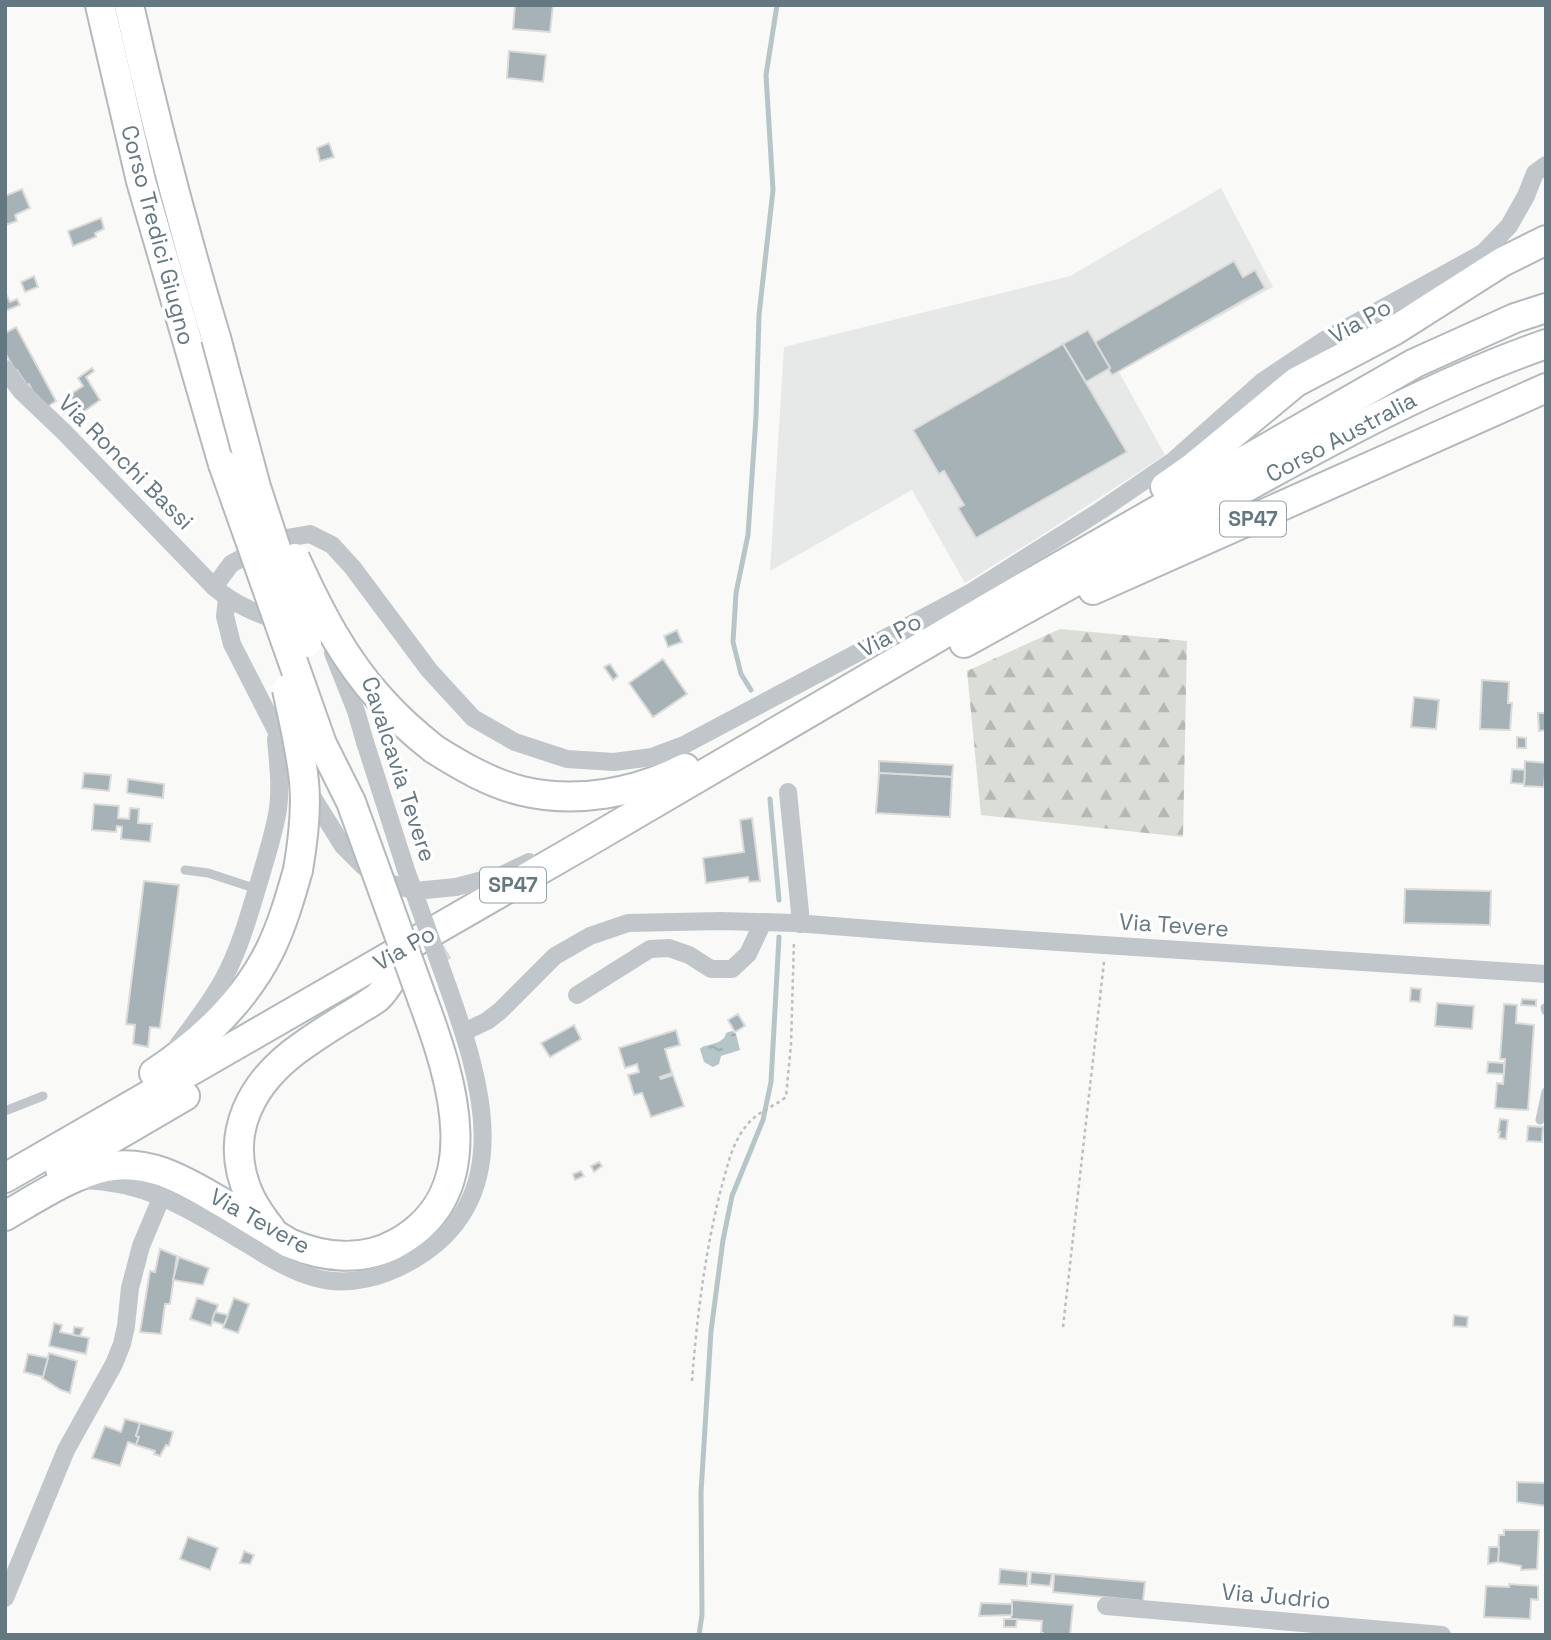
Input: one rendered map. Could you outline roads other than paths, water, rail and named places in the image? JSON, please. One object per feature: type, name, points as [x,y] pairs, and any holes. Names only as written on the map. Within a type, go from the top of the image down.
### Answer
[{"type":"highway","name":"Corso Tredici Giugno","points":[[100,5],[141,181],[223,464]]},
{"type":"highway","name":"Corso Tredici Giugno","points":[[129,5],[187,242],[215,338]]},
{"type":"highway","name":"SP47","points":[[1395,330],[1502,262],[1546,240]]},
{"type":"highway","name":"SP47","points":[[1020,589],[1192,468],[1296,382],[1395,330],[1546,261]]},
{"type":"highway","name":"Corso Australia","points":[[1020,589],[1415,363],[1515,318],[1546,308]]},
{"type":"highway","points":[[215,338],[256,487],[338,739],[351,800]]},
{"type":"highway","points":[[215,338],[278,519],[317,604],[348,658],[381,700],[410,730],[434,749],[491,781],[547,795],[577,796],[622,791],[665,778],[861,683]]},
{"type":"highway","name":"Corso Australia","points":[[959,646],[1319,447],[1428,391],[1546,344]]},
{"type":"highway","name":"SP47","points":[[959,646],[1149,566],[1546,388]]},
{"type":"highway","points":[[5,1216],[73,1179],[107,1167],[132,1166],[158,1170],[183,1180],[296,1246],[323,1255],[359,1256],[382,1251],[407,1238],[424,1223],[437,1208],[454,1168],[456,1133],[453,1105],[423,1001],[351,800],[322,744],[223,464]]},
{"type":"highway","points":[[5,1177],[192,1047],[228,1011],[251,981],[282,923],[298,870],[305,807],[304,781],[286,682],[223,464]]},
{"type":"highway","name":"Via Po","points":[[5,1177],[588,842],[1020,589]]},
{"type":"highway","name":"Via Po","points":[[444,946],[959,646]]},
{"type":"highway","name":"Via Po","points":[[5,1201],[394,976],[379,997],[287,1057],[257,1089],[249,1105],[239,1139],[243,1175],[249,1195],[275,1234]]},
{"type":"street","name":"Via Po","points":[[220,592],[231,564],[275,540],[310,534],[332,545],[354,568],[429,670],[473,718],[515,742],[567,759],[614,762],[652,757],[722,725],[970,593],[1100,511],[1173,461],[1263,381],[1323,341],[1483,253],[1510,226],[1535,173],[1546,165]]},
{"type":"street","name":"Via Ronchi Bassi","points":[[5,369],[21,391],[220,592]]},
{"type":"street","points":[[220,592],[232,644],[300,777],[343,846],[363,866],[390,883],[415,891],[456,887],[502,875],[540,857],[588,842]]},
{"type":"street","name":"Cavalcavia Tevere","points":[[220,592],[251,612],[316,635],[325,641],[339,666],[356,711],[405,870],[464,1032]]},
{"type":"street","points":[[158,1070],[193,1026],[235,955],[275,825],[279,769],[274,725]]},
{"type":"street","points":[[788,792],[800,912],[797,924]]},
{"type":"street","name":"Via Tevere","points":[[73,1179],[132,1186],[162,1196],[291,1269],[318,1279],[361,1280],[401,1268],[423,1255],[457,1222],[469,1204],[476,1184],[481,1161],[481,1105],[464,1032],[487,1021],[511,1002],[555,956],[590,936],[628,923],[720,920],[763,922],[1546,974]]},
{"type":"street","points":[[577,995],[650,949],[669,948],[689,955],[711,969],[732,969],[748,954],[763,922]]},
{"type":"street","points":[[5,1598],[66,1450],[114,1364],[122,1344],[127,1326],[130,1289],[141,1246],[162,1196]]},
{"type":"street","name":"Via Judrio","points":[[1106,1606],[1442,1635]]},
{"type":"lane","points":[[185,870],[208,873],[257,889]]},
{"type":"lane","points":[[1540,1121],[1546,1092]]},
{"type":"lane","points":[[5,1111],[44,1096]]},
{"type":"water","points":[[732,1031],[736,1034],[740,1050],[721,1056],[719,1064],[713,1067],[704,1062],[700,1049],[720,1041],[726,1033]]},
{"type":"waterway","points":[[751,690],[741,674],[733,642],[736,593],[748,535],[759,315],[773,190],[766,75],[777,5]]},
{"type":"waterway","points":[[770,799],[779,900]]},
{"type":"waterway","points":[[699,1635],[702,1615],[701,1492],[711,1331],[723,1240],[732,1196],[763,1120],[771,1082],[779,937]]},
{"type":"tunnel","points":[[394,976],[444,946]]}]
